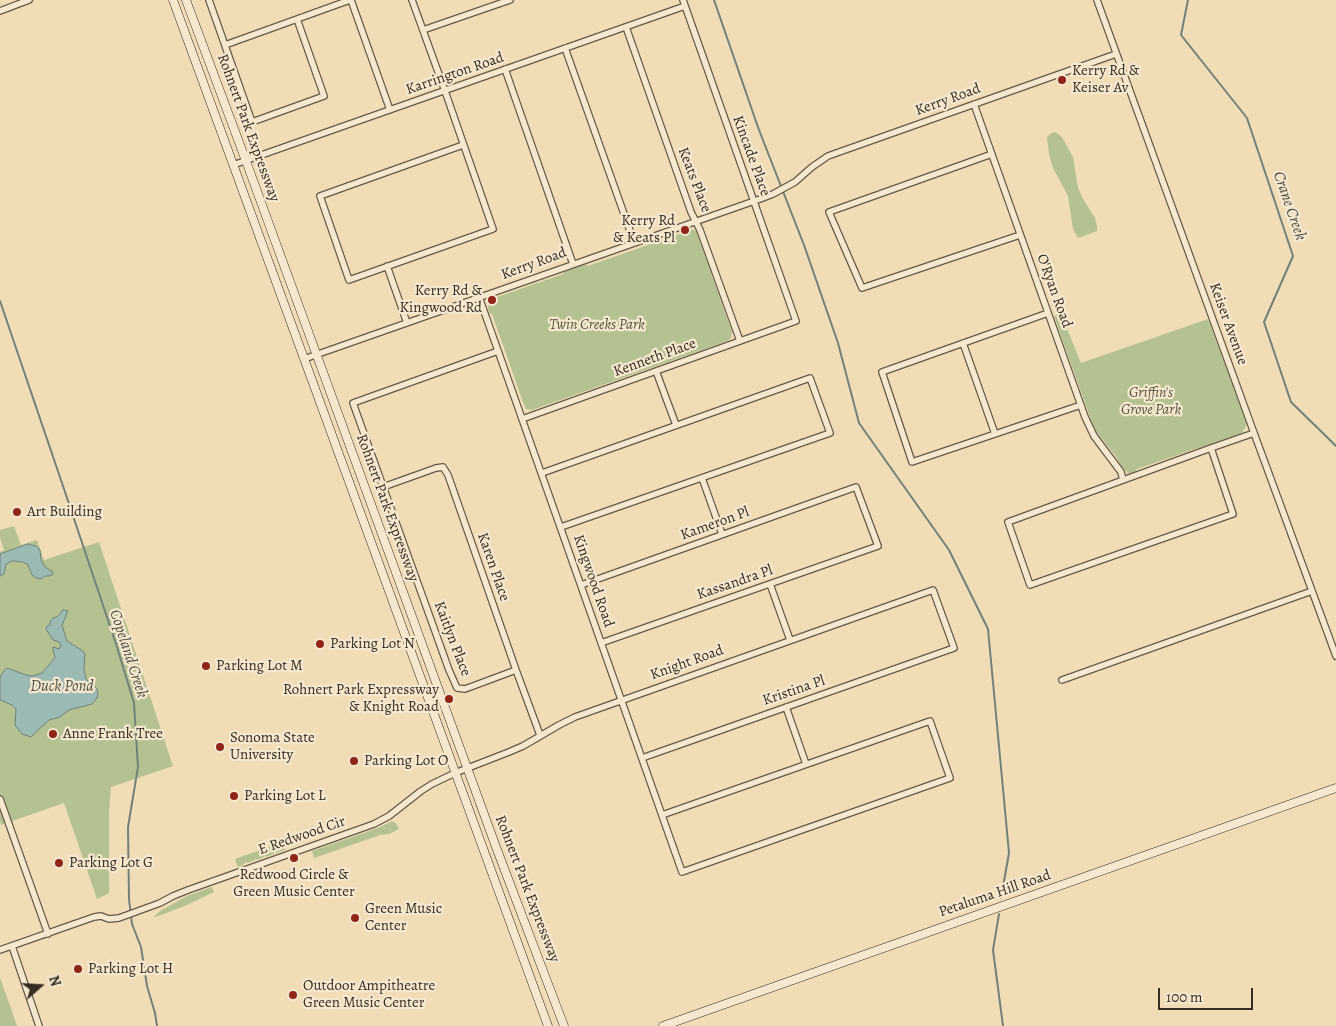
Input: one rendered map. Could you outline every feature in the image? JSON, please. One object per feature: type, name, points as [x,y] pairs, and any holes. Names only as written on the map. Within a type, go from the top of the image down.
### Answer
[{"type":"main road","name":"Rohnert Park Expressway","points":[[173,0],[548,1026]]},
{"type":"main road","name":"Rohnert Park Expressway","points":[[186,0],[467,768],[564,1026]]},
{"type":"main road","name":"Petaluma Hill Road","points":[[663,1026],[1336,788]]},
{"type":"street","points":[[0,11],[29,0]]},
{"type":"street","points":[[209,0],[252,122],[324,96],[297,19]]},
{"type":"street","points":[[225,45],[351,0],[390,110]]},
{"type":"street","points":[[412,0],[493,229],[349,280],[320,196],[463,145]]},
{"type":"street","points":[[423,30],[510,0]]},
{"type":"street","name":"Keiser Avenue","points":[[1097,0],[1336,656]]},
{"type":"street","name":"Karrington Road","points":[[233,165],[626,27],[684,3]]},
{"type":"street","name":"Kincade Place","points":[[684,3],[796,321]]},
{"type":"street","name":"Keats Place","points":[[626,27],[691,212],[700,230],[740,341]]},
{"type":"street","points":[[565,48],[634,242]]},
{"type":"street","name":"Kerry Road","points":[[304,359],[773,194],[795,182],[828,156],[1116,54]]},
{"type":"street","points":[[505,69],[573,264]]},
{"type":"street","name":"O'Ryan Road","points":[[974,104],[1081,405],[1094,436],[1121,472],[1124,480]]},
{"type":"street","points":[[992,154],[830,212],[862,288],[1020,234]]},
{"type":"street","points":[[387,266],[407,323]]},
{"type":"street","name":"Kingwood Road","points":[[479,297],[682,872],[950,778],[930,721],[806,764]]},
{"type":"street","points":[[1048,313],[882,372],[912,462],[1081,405]]},
{"type":"street","name":"Kenneth Place","points":[[522,419],[796,321]]},
{"type":"street","points":[[963,343],[994,434]]},
{"type":"street","name":"Kaitlyn Place","points":[[498,351],[353,403],[457,688],[465,689],[516,670]]},
{"type":"street","points":[[656,371],[676,426]]},
{"type":"street","points":[[542,473],[810,378],[830,433],[561,527]]},
{"type":"street","points":[[1211,448],[1233,514],[1030,585],[1008,522],[1211,448],[1254,433]]},
{"type":"street","name":"Karen Place","points":[[383,488],[443,467],[448,475],[540,735]]},
{"type":"street","points":[[702,478],[722,534]]},
{"type":"street","name":"Kameron Pl","points":[[581,585],[856,487],[878,546]]},
{"type":"street","name":"Kassandra Pl","points":[[601,642],[878,546]]},
{"type":"street","points":[[770,584],[790,640]]},
{"type":"street","name":"Knight Road","points":[[456,773],[509,752],[575,717],[933,590],[954,648]]},
{"type":"street","points":[[1062,680],[1312,591]]},
{"type":"street","name":"Kristina Pl","points":[[642,758],[954,648]]},
{"type":"street","points":[[662,815],[806,764],[786,707]]},
{"type":"street","name":"E Redwood Cir","points":[[48,934],[94,917],[119,918],[160,904],[188,890],[374,824],[395,812],[421,791],[456,773]]},
{"type":"street","points":[[0,799],[48,934],[0,950]]},
{"type":"street","points":[[12,946],[39,1026]]},
{"type":"green space","points":[[1055,132],[1062,137],[1073,157],[1078,188],[1095,218],[1097,226],[1097,231],[1078,238],[1073,229],[1068,196],[1053,168],[1049,154],[1047,137]]},
{"type":"green space","name":"Twin Creeks Park","points":[[687,228],[696,231],[699,236],[732,332],[731,338],[532,410],[526,409],[492,314],[489,313],[489,301],[494,297],[563,274],[585,264],[588,266],[682,233]]},
{"type":"green space","name":"Griffin's Grove Park","points":[[1061,314],[1081,363],[1208,319],[1247,423],[1242,433],[1137,469],[1134,473],[1128,473],[1095,430],[1054,316]]},
{"type":"green space","points":[[14,526],[21,545],[37,540],[44,560],[99,542],[173,766],[111,787],[109,812],[109,893],[97,899],[64,803],[1,825],[0,552],[4,550],[0,538],[0,530]]},
{"type":"green space","points":[[392,821],[396,823],[399,829],[389,834],[380,835],[314,858],[312,851],[314,850],[378,828]]},
{"type":"green space","points":[[283,842],[285,850],[276,853],[274,851],[274,854],[266,857],[264,855],[264,857],[257,860],[255,858],[255,860],[246,862],[238,867],[235,859]]},
{"type":"green space","points":[[212,887],[214,892],[153,918],[160,911],[187,896]]},
{"type":"green space","points":[[0,978],[13,1014],[17,1026],[0,1026]]},
{"type":"water","points":[[28,544],[36,546],[40,550],[41,560],[45,567],[53,572],[52,575],[41,579],[36,578],[32,575],[28,565],[23,562],[12,561],[6,564],[4,574],[0,576],[0,554]]},
{"type":"water","name":"Duck Pond","points":[[63,610],[68,611],[62,625],[67,641],[85,654],[84,669],[86,679],[97,689],[97,698],[92,704],[69,710],[60,717],[49,720],[31,737],[22,734],[15,725],[16,709],[12,705],[0,700],[0,677],[7,668],[33,676],[42,673],[55,657],[53,647],[59,649],[61,646],[59,642],[53,640],[46,629],[47,626]]},
{"type":"waterway","points":[[714,0],[759,130],[804,245],[838,343],[859,423],[949,550],[988,629],[1009,853],[1001,898]]},
{"type":"waterway","name":"Crane Creek","points":[[1188,0],[1181,35],[1247,118],[1293,256],[1264,322],[1291,402],[1336,446]]},
{"type":"waterway","name":"Copeland Creek","points":[[0,301],[117,647],[134,703],[138,767],[128,827],[129,899],[132,924],[141,947],[147,986],[157,1026]]},
{"type":"waterway","points":[[999,914],[993,950],[1003,1026]]},
{"type":"place","name":"Kerry Rd & Keiser Av","points":[[1062,80]]},
{"type":"place","name":"Kerry Rd & Keats Pl","points":[[685,230]]},
{"type":"place","name":"Kerry Rd & Kingwood Rd","points":[[492,300]]},
{"type":"place","name":"Art Building","points":[[17,512]]},
{"type":"place","name":"Parking Lot N","points":[[320,644]]},
{"type":"place","name":"Parking Lot M","points":[[206,666]]},
{"type":"place","name":"Rohnert Park Expressway & Knight Road","points":[[449,699]]},
{"type":"place","name":"Anne Frank Tree","points":[[53,734]]},
{"type":"place","name":"Sonoma State University","points":[[220,747]]},
{"type":"place","name":"Parking Lot O","points":[[354,761]]},
{"type":"place","name":"Parking Lot L","points":[[234,796]]},
{"type":"place","name":"Redwood Circle & Green Music Center","points":[[294,858]]},
{"type":"place","name":"Parking Lot G","points":[[59,863]]},
{"type":"place","name":"Green Music Center","points":[[355,918]]},
{"type":"place","name":"Parking Lot H","points":[[78,969]]},
{"type":"place","name":"Outdoor Ampitheatre Green Music Center","points":[[293,995]]}]
